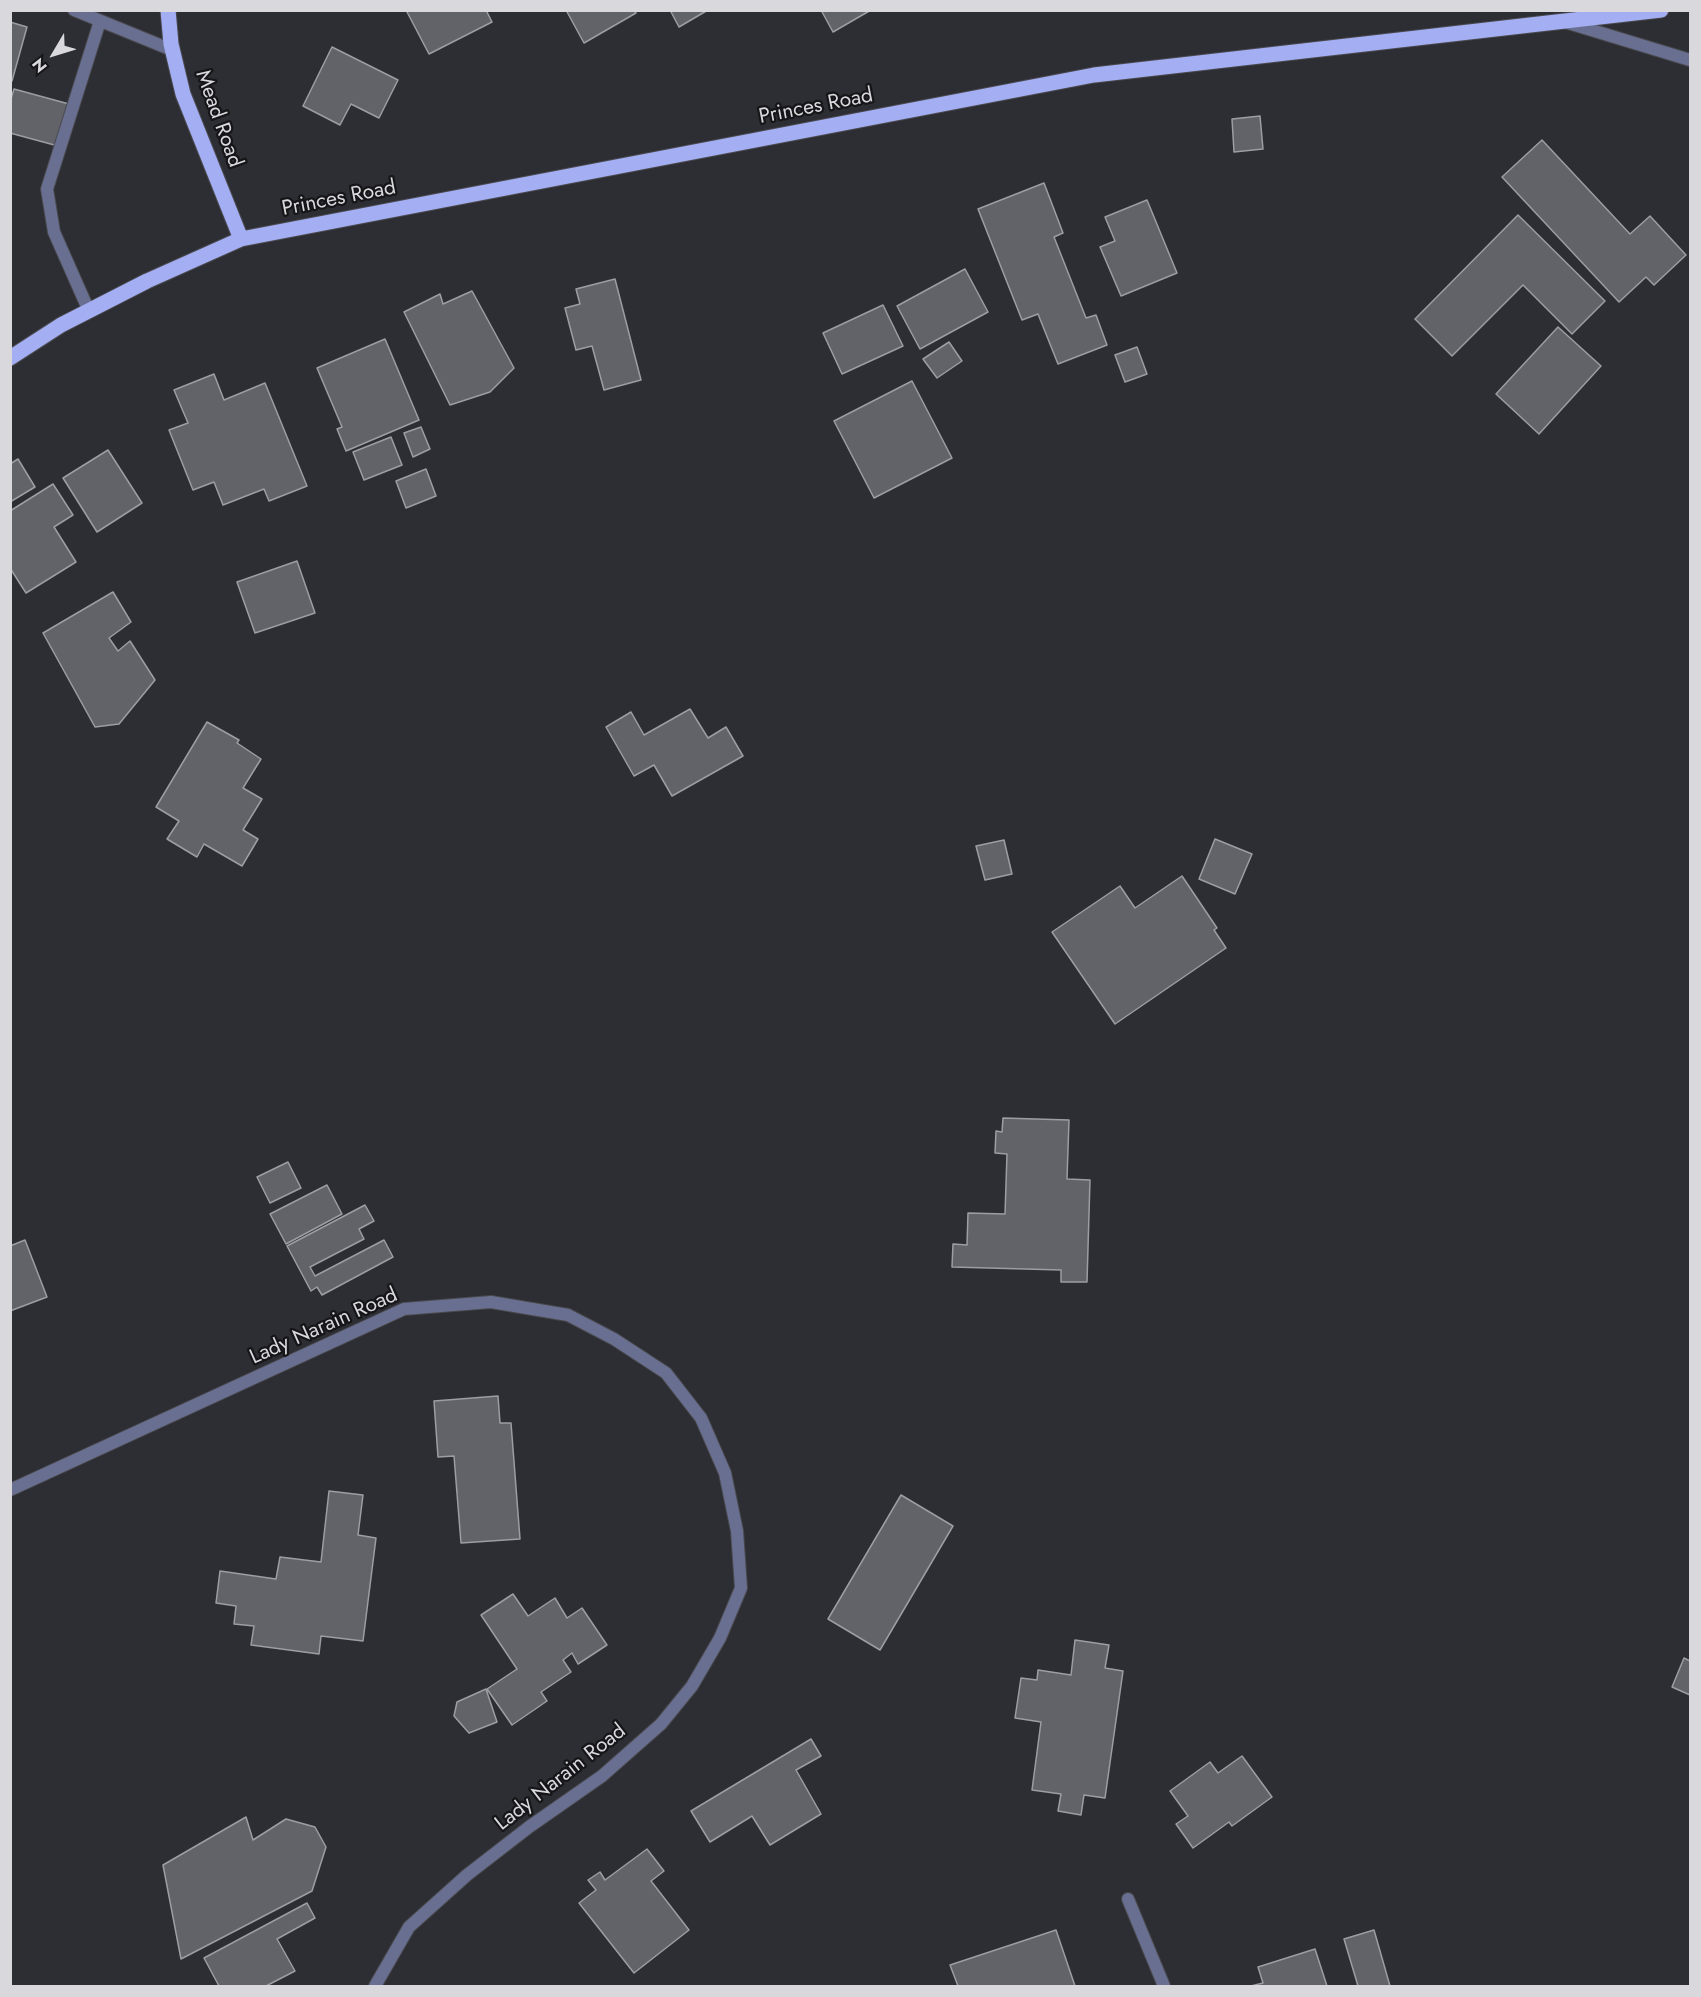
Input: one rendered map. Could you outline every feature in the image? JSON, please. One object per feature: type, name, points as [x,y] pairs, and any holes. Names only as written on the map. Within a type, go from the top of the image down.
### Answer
[{"type":"main road","name":"Mead Road","points":[[168,10],[172,50],[183,94],[241,239]]},
{"type":"main road","name":"Princes Road","points":[[10,358],[61,326],[147,281],[241,239],[1094,75],[1661,10]]},
{"type":"street","points":[[74,10],[172,50]]},
{"type":"street","points":[[89,311],[54,232],[47,189],[100,21]]},
{"type":"street","points":[[1564,22],[1690,60]]},
{"type":"street","name":"Lady Narain Road","points":[[10,1490],[404,1310],[491,1302],[568,1315],[614,1339],[666,1373],[701,1418],[725,1473],[736,1531],[741,1587],[720,1638],[692,1686],[662,1724],[602,1776],[467,1875],[408,1927],[375,1986]]},
{"type":"street","points":[[1128,1899],[1164,1986]]},
{"type":"building","points":[[406,10],[486,10],[492,22],[429,54]]},
{"type":"building","points":[[566,10],[634,10],[636,13],[584,43]]},
{"type":"building","points":[[670,10],[708,10],[679,27]]},
{"type":"building","points":[[821,10],[871,10],[833,32]]},
{"type":"building","points":[[10,22],[27,27],[12,81],[10,80]]},
{"type":"building","points":[[332,47],[398,80],[379,118],[351,104],[340,125],[303,106]]},
{"type":"building","points":[[14,89],[69,104],[58,146],[10,133],[10,102]]},
{"type":"building","points":[[1260,116],[1263,149],[1234,152],[1232,119]]},
{"type":"building","points":[[1542,140],[1630,234],[1650,216],[1686,255],[1654,285],[1646,277],[1619,302],[1502,177]]},
{"type":"building","points":[[1044,183],[1063,233],[1054,237],[1086,318],[1096,315],[1107,345],[1058,364],[1038,314],[1022,320],[978,209]]},
{"type":"building","points":[[1147,200],[1177,273],[1121,296],[1100,247],[1115,241],[1105,217]]},
{"type":"building","points":[[1518,215],[1605,301],[1572,334],[1523,285],[1452,356],[1415,319]]},
{"type":"building","points":[[965,269],[988,312],[920,349],[897,306]]},
{"type":"building","points":[[615,279],[641,380],[604,390],[592,346],[576,350],[565,308],[580,304],[576,289]]},
{"type":"building","points":[[472,291],[514,368],[490,392],[450,405],[404,312],[440,294],[443,304]]},
{"type":"building","points":[[883,305],[903,346],[842,374],[823,333]]},
{"type":"building","points":[[1558,327],[1601,366],[1539,434],[1496,394]]},
{"type":"building","points":[[385,339],[419,420],[346,451],[337,429],[342,427],[317,368]]},
{"type":"building","points":[[949,342],[962,361],[937,378],[923,359]]},
{"type":"building","points":[[1137,347],[1147,374],[1125,382],[1115,355]]},
{"type":"building","points":[[214,374],[224,400],[265,383],[307,486],[269,501],[264,489],[223,505],[214,482],[193,490],[169,430],[188,423],[174,390]]},
{"type":"building","points":[[912,381],[952,458],[874,498],[834,421]]},
{"type":"building","points":[[421,427],[430,449],[413,457],[404,433]]},
{"type":"building","points":[[391,437],[402,465],[364,480],[353,452]]},
{"type":"building","points":[[108,450],[142,503],[97,532],[63,478]]},
{"type":"building","points":[[18,459],[35,487],[10,502],[10,464]]},
{"type":"building","points":[[426,469],[436,496],[406,508],[396,481]]},
{"type":"building","points":[[53,484],[73,515],[54,527],[76,562],[26,593],[10,568],[10,511]]},
{"type":"building","points":[[297,561],[315,613],[255,633],[237,582]]},
{"type":"building","points":[[113,592],[131,622],[109,638],[118,651],[130,641],[155,680],[119,724],[95,727],[43,633]]},
{"type":"building","points":[[690,709],[708,738],[726,727],[743,756],[672,796],[654,765],[634,776],[606,727],[631,712],[644,735]]},
{"type":"building","points":[[207,722],[239,740],[237,743],[261,759],[243,788],[262,799],[243,830],[258,839],[242,866],[204,844],[197,857],[167,839],[179,821],[156,807]]},
{"type":"building","points":[[1215,839],[1252,854],[1235,894],[1199,879]]},
{"type":"building","points":[[1004,840],[1012,874],[985,880],[976,846]]},
{"type":"building","points":[[1182,876],[1217,928],[1214,930],[1226,948],[1115,1024],[1052,932],[1120,886],[1135,908]]},
{"type":"building","points":[[1003,1118],[1069,1120],[1067,1179],[1090,1180],[1087,1282],[1061,1282],[1061,1270],[952,1267],[953,1244],[967,1245],[968,1213],[1005,1214],[1007,1154],[995,1153],[996,1131],[1002,1132]]},
{"type":"building","points":[[288,1162],[301,1188],[270,1203],[257,1177]]},
{"type":"building","points":[[327,1185],[342,1214],[286,1244],[270,1214]]},
{"type":"building","points":[[365,1205],[374,1221],[359,1229],[364,1239],[310,1267],[315,1276],[384,1240],[393,1257],[322,1295],[317,1287],[311,1291],[287,1246]]},
{"type":"building","points":[[25,1240],[47,1297],[10,1311],[10,1246]]},
{"type":"building","points":[[498,1396],[500,1423],[511,1423],[520,1539],[461,1543],[454,1456],[438,1457],[434,1401]]},
{"type":"building","points":[[329,1491],[363,1495],[358,1535],[376,1538],[363,1641],[321,1636],[319,1654],[251,1645],[254,1626],[234,1624],[236,1606],[216,1603],[220,1571],[276,1579],[280,1557],[321,1562]]},
{"type":"building","points":[[901,1495],[953,1526],[880,1650],[828,1619]]},
{"type":"building","points":[[513,1594],[528,1616],[555,1598],[567,1618],[582,1608],[607,1645],[578,1664],[572,1653],[563,1660],[571,1672],[541,1692],[547,1701],[512,1725],[487,1689],[517,1669],[481,1615]]},
{"type":"building","points":[[1075,1640],[1109,1645],[1105,1668],[1123,1671],[1105,1798],[1084,1795],[1081,1815],[1058,1811],[1061,1794],[1032,1790],[1041,1722],[1015,1718],[1021,1678],[1037,1680],[1038,1670],[1071,1675]]},
{"type":"building","points":[[1684,1658],[1690,1661],[1690,1695],[1672,1687]]},
{"type":"building","points":[[486,1689],[497,1722],[469,1733],[454,1716],[457,1702]]},
{"type":"building","points":[[811,1739],[821,1756],[796,1770],[821,1814],[770,1845],[752,1816],[710,1842],[691,1811]]},
{"type":"building","points":[[1242,1756],[1272,1797],[1232,1826],[1229,1822],[1193,1848],[1176,1824],[1188,1816],[1170,1791],[1210,1762],[1218,1773]]},
{"type":"building","points":[[246,1817],[253,1840],[286,1819],[315,1827],[326,1847],[312,1891],[181,1959],[163,1865]]},
{"type":"building","points":[[647,1849],[664,1871],[651,1881],[689,1930],[634,1973],[579,1903],[596,1890],[588,1880],[600,1872],[605,1880]]},
{"type":"building","points":[[307,1903],[315,1918],[277,1939],[295,1971],[266,1986],[219,1986],[204,1958]]},
{"type":"building","points":[[1056,1930],[1075,1986],[958,1986],[950,1965]]},
{"type":"building","points":[[1374,1930],[1390,1986],[1358,1986],[1344,1939]]},
{"type":"building","points":[[1315,1949],[1327,1986],[1251,1986],[1263,1983],[1258,1967]]}]
